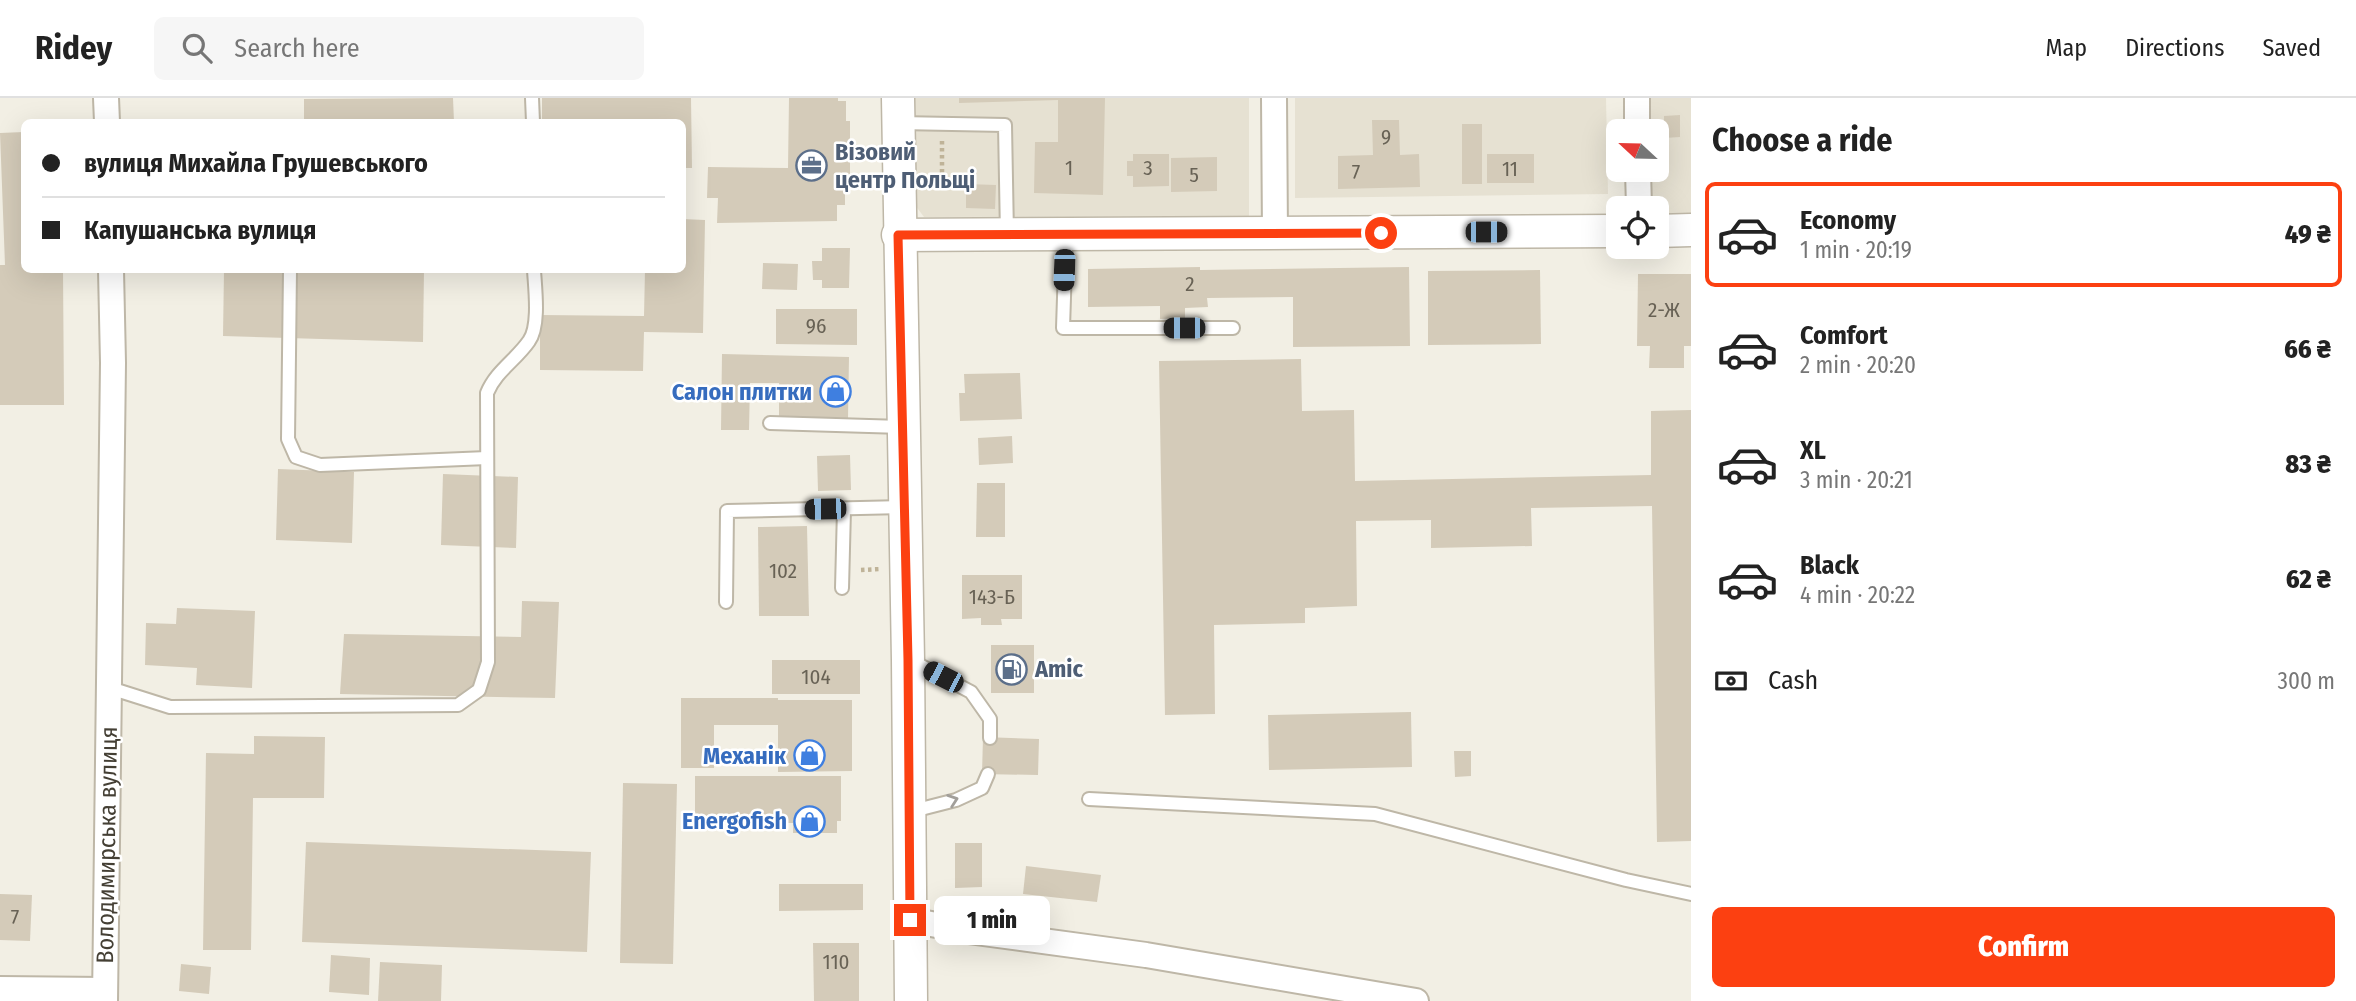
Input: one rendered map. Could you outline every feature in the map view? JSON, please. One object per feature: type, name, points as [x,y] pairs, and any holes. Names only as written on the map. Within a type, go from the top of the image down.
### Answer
[{"type":"street","points":[[106,98],[107,119]]},
{"type":"street","points":[[1274,98],[1275,234]]},
{"type":"street","points":[[1637,98],[1637,119]]},
{"type":"street","points":[[898,111],[911,1001]]},
{"type":"street","points":[[1669,231],[1691,230]]},
{"type":"street","points":[[898,235],[1606,231]]},
{"type":"street","name":"Володимирська вулиця","points":[[105,995],[113,363],[111,273]]},
{"type":"street","points":[[910,920],[968,931],[1146,955],[1416,1001]]},
{"type":"street","points":[[0,989],[105,995]]},
{"type":"lane","points":[[532,98],[533,119]]},
{"type":"lane","points":[[898,111],[1005,125],[1007,236]]},
{"type":"lane","points":[[1066,236],[1063,328],[1233,328]]},
{"type":"lane","points":[[290,273],[288,439],[296,457],[320,465],[487,458]]},
{"type":"lane","points":[[110,688],[170,707],[458,705],[479,690],[488,662],[487,393],[492,380],[530,340],[535,327],[534,273]]},
{"type":"lane","points":[[770,423],[902,427]]},
{"type":"lane","points":[[726,602],[727,511],[905,508]]},
{"type":"lane","points":[[842,588],[844,509]]},
{"type":"lane","points":[[908,660],[971,692],[990,719],[989,738]]},
{"type":"lane","points":[[909,812],[956,800],[982,788],[988,774]]},
{"type":"lane","points":[[1089,799],[1375,814],[1626,880],[1691,894]]},
{"type":"shaded area","points":[[912,98],[1249,98],[1249,216],[924,217],[912,201]]},
{"type":"shaded area","points":[[1295,98],[1606,98],[1608,194],[1295,198]]},
{"type":"shaded area","points":[[1649,98],[1691,98],[1691,216],[1669,217],[1669,196],[1650,196],[1649,182],[1670,182],[1670,119],[1649,119]]},
{"type":"building","points":[[453,98],[454,119],[304,119],[304,99]]},
{"type":"building","points":[[542,98],[691,98],[692,168],[686,168],[686,119],[542,119]]},
{"type":"building","points":[[789,98],[838,98],[838,101],[846,101],[846,121],[850,121],[850,186],[845,186],[845,205],[837,205],[837,221],[717,223],[718,198],[707,198],[708,167],[788,168]]},
{"type":"building","points":[[959,98],[1105,98],[1103,195],[1034,193],[1035,142],[1058,142],[1058,100],[959,103]]},
{"type":"building","points":[[1680,115],[1680,137],[1670,138],[1670,119],[1664,119],[1664,116]]},
{"type":"building","points":[[1372,120],[1399,120],[1400,155],[1419,154],[1420,187],[1338,189],[1338,156],[1373,155]]},
{"type":"building","points":[[1462,124],[1482,124],[1482,184],[1462,184]]},
{"type":"building","points":[[21,132],[21,273],[63,273],[64,405],[0,405],[0,265],[5,265],[0,133]]},
{"type":"building","points":[[1133,154],[1169,154],[1169,186],[1133,187],[1133,176],[1127,176],[1127,161],[1133,161]]},
{"type":"building","points":[[1487,154],[1534,154],[1534,183],[1487,183]]},
{"type":"building","points":[[1217,157],[1217,191],[1171,192],[1171,158]]},
{"type":"building","points":[[966,184],[996,185],[995,209],[966,208]]},
{"type":"building","points":[[686,219],[705,220],[703,333],[644,332],[643,371],[540,370],[540,315],[644,316],[645,273],[686,273]]},
{"type":"building","points":[[822,248],[850,248],[849,288],[822,288],[822,280],[813,280],[812,261],[822,261]]},
{"type":"building","points":[[763,263],[798,264],[797,290],[762,289]]},
{"type":"building","points":[[1200,267],[1200,270],[1409,267],[1410,346],[1293,347],[1293,297],[1207,298],[1208,307],[1185,308],[1185,318],[1160,319],[1160,306],[1088,307],[1088,269]]},
{"type":"building","points":[[1540,270],[1541,344],[1428,345],[1428,271]]},
{"type":"building","points":[[224,273],[424,273],[423,342],[223,336]]},
{"type":"building","points":[[1638,274],[1691,274],[1691,346],[1684,346],[1684,368],[1649,368],[1650,346],[1637,346]]},
{"type":"building","points":[[776,309],[857,309],[857,345],[776,344]]},
{"type":"building","points":[[722,354],[849,357],[848,418],[779,416],[779,383],[750,383],[749,430],[721,430]]},
{"type":"building","points":[[1301,359],[1302,411],[1354,410],[1355,481],[1651,475],[1651,411],[1691,410],[1691,841],[1657,842],[1652,506],[1531,508],[1532,546],[1431,548],[1431,520],[1356,521],[1357,606],[1305,608],[1305,623],[1214,625],[1215,714],[1165,715],[1159,361]]},
{"type":"building","points":[[1020,373],[1022,419],[960,421],[959,393],[965,393],[964,374]]},
{"type":"building","points":[[1012,436],[1013,463],[979,465],[978,438]]},
{"type":"building","points":[[850,455],[851,490],[818,491],[817,456]]},
{"type":"building","points":[[278,469],[354,472],[352,543],[276,540]]},
{"type":"building","points":[[443,474],[518,477],[516,548],[441,545]]},
{"type":"building","points":[[977,483],[1005,483],[1005,537],[976,537]]},
{"type":"building","points":[[807,526],[809,616],[759,616],[758,527]]},
{"type":"building","points":[[962,575],[1022,575],[1022,619],[1001,619],[1002,625],[981,625],[981,618],[962,619]]},
{"type":"building","points":[[522,601],[559,602],[555,698],[340,694],[344,634],[521,637]]},
{"type":"building","points":[[177,608],[255,611],[252,688],[196,685],[197,668],[145,665],[146,623],[176,624]]},
{"type":"building","name":"Amic","points":[[991,645],[1034,645],[1034,693],[991,693]]},
{"type":"building","points":[[772,660],[860,660],[860,694],[772,694]]},
{"type":"building","points":[[681,698],[852,700],[852,771],[778,772],[778,725],[714,725],[714,768],[681,768]]},
{"type":"building","points":[[1411,712],[1412,767],[1269,770],[1268,715]]},
{"type":"building","points":[[254,736],[325,737],[324,798],[253,798],[251,950],[203,950],[206,753],[254,754]]},
{"type":"building","points":[[983,737],[1039,739],[1038,775],[982,774]]},
{"type":"building","points":[[1454,751],[1471,751],[1471,776],[1455,777]]},
{"type":"building","points":[[695,776],[841,776],[841,821],[837,821],[837,833],[793,833],[793,823],[695,823]]},
{"type":"building","points":[[623,783],[677,784],[673,964],[620,963]]},
{"type":"building","points":[[306,842],[591,852],[587,952],[302,942]]},
{"type":"building","points":[[955,843],[982,843],[982,887],[955,888]]},
{"type":"building","points":[[1026,866],[1101,875],[1097,902],[1023,894]]},
{"type":"building","points":[[779,884],[863,884],[863,910],[779,911]]},
{"type":"building","points":[[0,894],[32,895],[30,941],[0,940]]},
{"type":"building","points":[[813,943],[859,943],[859,1001],[814,1001]]},
{"type":"building","points":[[331,955],[370,958],[369,995],[329,992]]},
{"type":"building","points":[[380,962],[442,965],[441,1001],[378,1001]]},
{"type":"building","points":[[181,964],[211,967],[209,994],[179,991]]},
{"type":"place","name":"Візовий центр Польщі","points":[[812,166]]},
{"type":"place","name":"Салон плитки","points":[[835,392]]},
{"type":"place","name":"Amic","points":[[1012,669]]},
{"type":"place","name":"Механік","points":[[809,756]]},
{"type":"place","name":"Energofish","points":[[810,821]]},
{"type":"route","points":[[910,920],[908,660],[898,235],[1381,233]]}]
